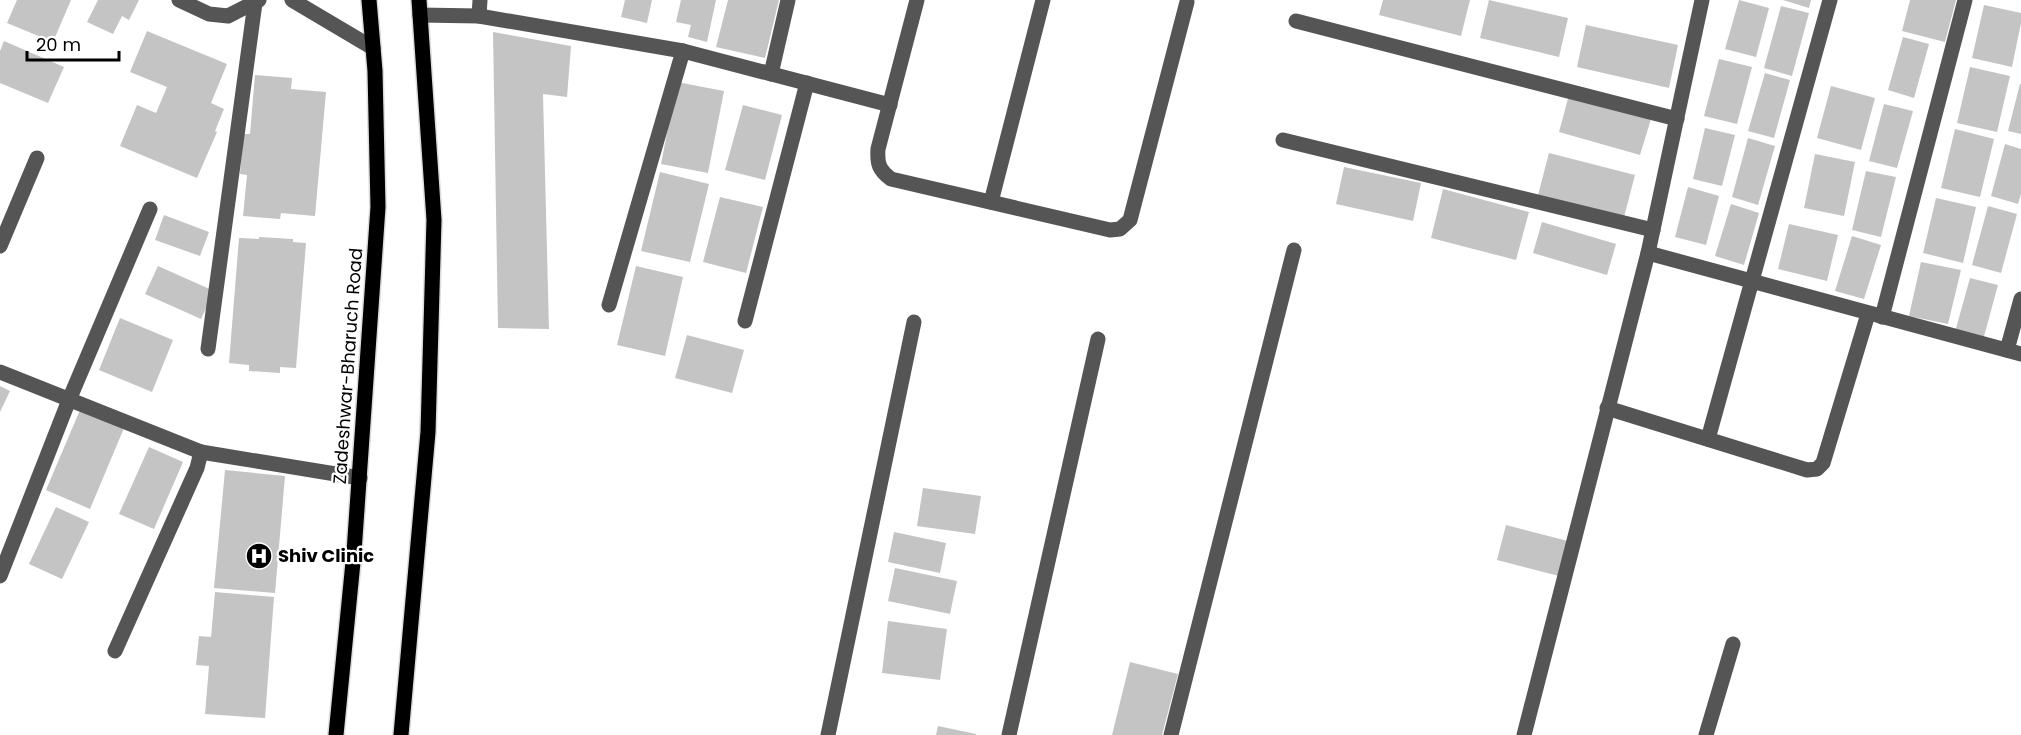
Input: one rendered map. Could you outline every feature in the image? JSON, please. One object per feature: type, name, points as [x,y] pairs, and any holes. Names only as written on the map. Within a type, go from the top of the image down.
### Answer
[{"type":"main road","name":"Zadeshwar-Bharuch Road","points":[[336,735],[360,478],[378,207],[373,48],[369,0]]},
{"type":"main road","points":[[401,735],[429,432],[434,220],[420,8]]},
{"type":"street","points":[[179,0],[210,14],[228,16],[258,1]]},
{"type":"street","points":[[292,0],[373,48]]},
{"type":"street","points":[[479,16],[480,0]]},
{"type":"street","points":[[771,74],[788,0]]},
{"type":"street","points":[[917,0],[878,149],[877,163],[882,172],[891,179],[1110,231],[1120,229],[1130,220],[1187,2]]},
{"type":"street","points":[[991,202],[1042,0]]},
{"type":"street","points":[[1524,735],[1648,254],[1702,0]]},
{"type":"street","points":[[1708,439],[1830,0]]},
{"type":"street","points":[[1607,408],[1807,470],[1812,470],[1824,463],[1875,315],[1965,0]]},
{"type":"street","points":[[208,349],[258,1]]},
{"type":"street","points":[[420,8],[683,51],[890,105]]},
{"type":"street","points":[[1296,21],[1677,119]]},
{"type":"street","points":[[609,305],[683,51]]},
{"type":"street","points":[[745,321],[807,83]]},
{"type":"street","points":[[1283,140],[1653,230]]},
{"type":"street","points":[[0,246],[38,158]]},
{"type":"street","points":[[0,576],[69,400],[150,209]]},
{"type":"street","points":[[1171,735],[1294,250]]},
{"type":"street","points":[[1648,254],[2014,352],[2021,299]]},
{"type":"street","points":[[828,735],[914,322]]},
{"type":"street","points":[[1008,735],[1098,339]]},
{"type":"street","points":[[0,372],[201,452],[360,478]]},
{"type":"street","points":[[115,651],[197,468],[201,452]]},
{"type":"street","points":[[1707,735],[1733,644]]},
{"type":"building","points":[[17,0],[71,0],[53,42],[7,23]]},
{"type":"building","points":[[98,0],[139,0],[129,20],[122,16],[113,34],[87,22]]},
{"type":"building","points":[[625,0],[652,0],[647,23],[621,17]]},
{"type":"building","points":[[681,0],[716,0],[707,42],[688,37],[691,25],[676,22]]},
{"type":"building","points":[[728,0],[779,0],[765,58],[716,47]]},
{"type":"building","points":[[1383,0],[1470,0],[1461,36],[1379,15]]},
{"type":"building","points":[[1489,0],[1568,18],[1559,57],[1480,38]]},
{"type":"building","points":[[1739,0],[1769,8],[1756,57],[1725,49]]},
{"type":"building","points":[[1783,0],[1811,0],[1809,8]]},
{"type":"building","points":[[1910,0],[1956,0],[1945,42],[1902,31]]},
{"type":"building","points":[[1984,5],[2021,13],[2012,67],[1972,58]]},
{"type":"building","points":[[1781,6],[1809,13],[1792,76],[1764,68]]},
{"type":"building","points":[[1586,25],[1678,45],[1669,88],[1577,67]]},
{"type":"building","points":[[147,31],[227,64],[211,103],[224,109],[215,131],[217,132],[197,178],[120,146],[137,105],[156,113],[167,87],[130,72]]},
{"type":"building","points":[[493,32],[571,46],[567,97],[543,94],[549,329],[498,328]]},
{"type":"building","points":[[1903,37],[1929,44],[1914,98],[1888,90]]},
{"type":"building","points":[[4,41],[64,67],[48,103],[0,83],[0,51]]},
{"type":"building","points":[[1719,59],[1752,67],[1737,124],[1704,116]]},
{"type":"building","points":[[1970,67],[2010,76],[1997,132],[1957,123]]},
{"type":"building","points":[[1765,73],[1790,80],[1774,138],[1748,131]]},
{"type":"building","points":[[255,75],[292,78],[291,89],[326,92],[315,216],[281,213],[280,219],[243,216],[247,175],[240,174],[243,134],[250,134]]},
{"type":"building","points":[[677,82],[724,91],[708,173],[661,164]]},
{"type":"building","points":[[2021,84],[2021,134],[2008,131]]},
{"type":"building","points":[[1831,86],[1875,98],[1861,150],[1817,138]]},
{"type":"building","points":[[1569,95],[1651,119],[1640,155],[1559,132]]},
{"type":"building","points":[[1884,104],[1913,111],[1897,168],[1869,161]]},
{"type":"building","points":[[743,105],[782,115],[765,180],[725,170]]},
{"type":"building","points":[[1705,128],[1735,135],[1722,186],[1693,179]]},
{"type":"building","points":[[1955,129],[1994,139],[1980,197],[1941,188]]},
{"type":"building","points":[[1748,138],[1775,146],[1758,205],[1732,197]]},
{"type":"building","points":[[2005,144],[2021,149],[2021,194],[2018,204],[1991,196]]},
{"type":"building","points":[[1549,153],[1635,175],[1624,217],[1538,195]]},
{"type":"building","points":[[1815,154],[1855,162],[1844,216],[1804,208]]},
{"type":"building","points":[[1344,167],[1421,183],[1413,221],[1336,204]]},
{"type":"building","points":[[1866,171],[1896,177],[1881,237],[1852,230]]},
{"type":"building","points":[[660,172],[709,184],[690,262],[641,251]]},
{"type":"building","points":[[1688,187],[1719,196],[1706,245],[1675,237]]},
{"type":"building","points":[[1443,189],[1529,212],[1516,260],[1431,238]]},
{"type":"building","points":[[720,197],[763,207],[746,273],[703,262]]},
{"type":"building","points":[[1936,198],[1976,207],[1963,263],[1923,253]]},
{"type":"building","points":[[1731,204],[1759,213],[1744,265],[1715,256]]},
{"type":"building","points":[[1988,206],[2017,214],[2001,273],[1972,265]]},
{"type":"building","points":[[164,215],[209,232],[200,256],[155,240]]},
{"type":"building","points":[[1542,222],[1616,244],[1607,275],[1533,253]]},
{"type":"building","points":[[1789,224],[1838,235],[1827,281],[1778,269]]},
{"type":"building","points":[[1852,236],[1881,245],[1864,299],[1835,291]]},
{"type":"building","points":[[259,237],[293,239],[293,242],[306,243],[296,368],[280,367],[280,373],[249,371],[249,365],[229,363],[239,238],[259,239]]},
{"type":"building","points":[[1921,262],[1961,270],[1948,324],[1909,316]]},
{"type":"building","points":[[158,266],[214,291],[201,319],[145,294]]},
{"type":"building","points":[[636,266],[683,277],[665,356],[617,345]]},
{"type":"building","points":[[1970,278],[1998,285],[1983,340],[1955,332]]},
{"type":"building","points":[[120,318],[173,340],[152,392],[99,370]]},
{"type":"building","points":[[687,335],[744,350],[732,393],[675,378]]},
{"type":"building","points":[[0,386],[10,391],[0,412]]},
{"type":"building","points":[[80,410],[124,428],[90,509],[46,490]]},
{"type":"building","points":[[149,447],[183,462],[154,529],[119,514]]},
{"type":"building","points":[[225,470],[285,476],[275,593],[214,588]]},
{"type":"building","points":[[923,488],[981,496],[975,534],[917,526]]},
{"type":"building","points":[[56,507],[89,522],[62,579],[29,564]]},
{"type":"building","points":[[1506,525],[1568,541],[1559,576],[1497,560]]},
{"type":"building","points":[[894,532],[946,543],[940,573],[888,562]]},
{"type":"building","points":[[895,568],[957,581],[950,614],[888,601]]},
{"type":"building","points":[[215,592],[274,597],[265,718],[205,714],[209,666],[196,665],[199,636],[211,637]]},
{"type":"building","points":[[888,621],[947,629],[940,680],[882,673]]},
{"type":"building","points":[[1130,662],[1178,674],[1162,735],[1112,735]]},
{"type":"building","points":[[938,726],[976,734],[976,735],[936,735]]},
{"type":"place","name":"Shiv Clinic","points":[[259,556]]}]
